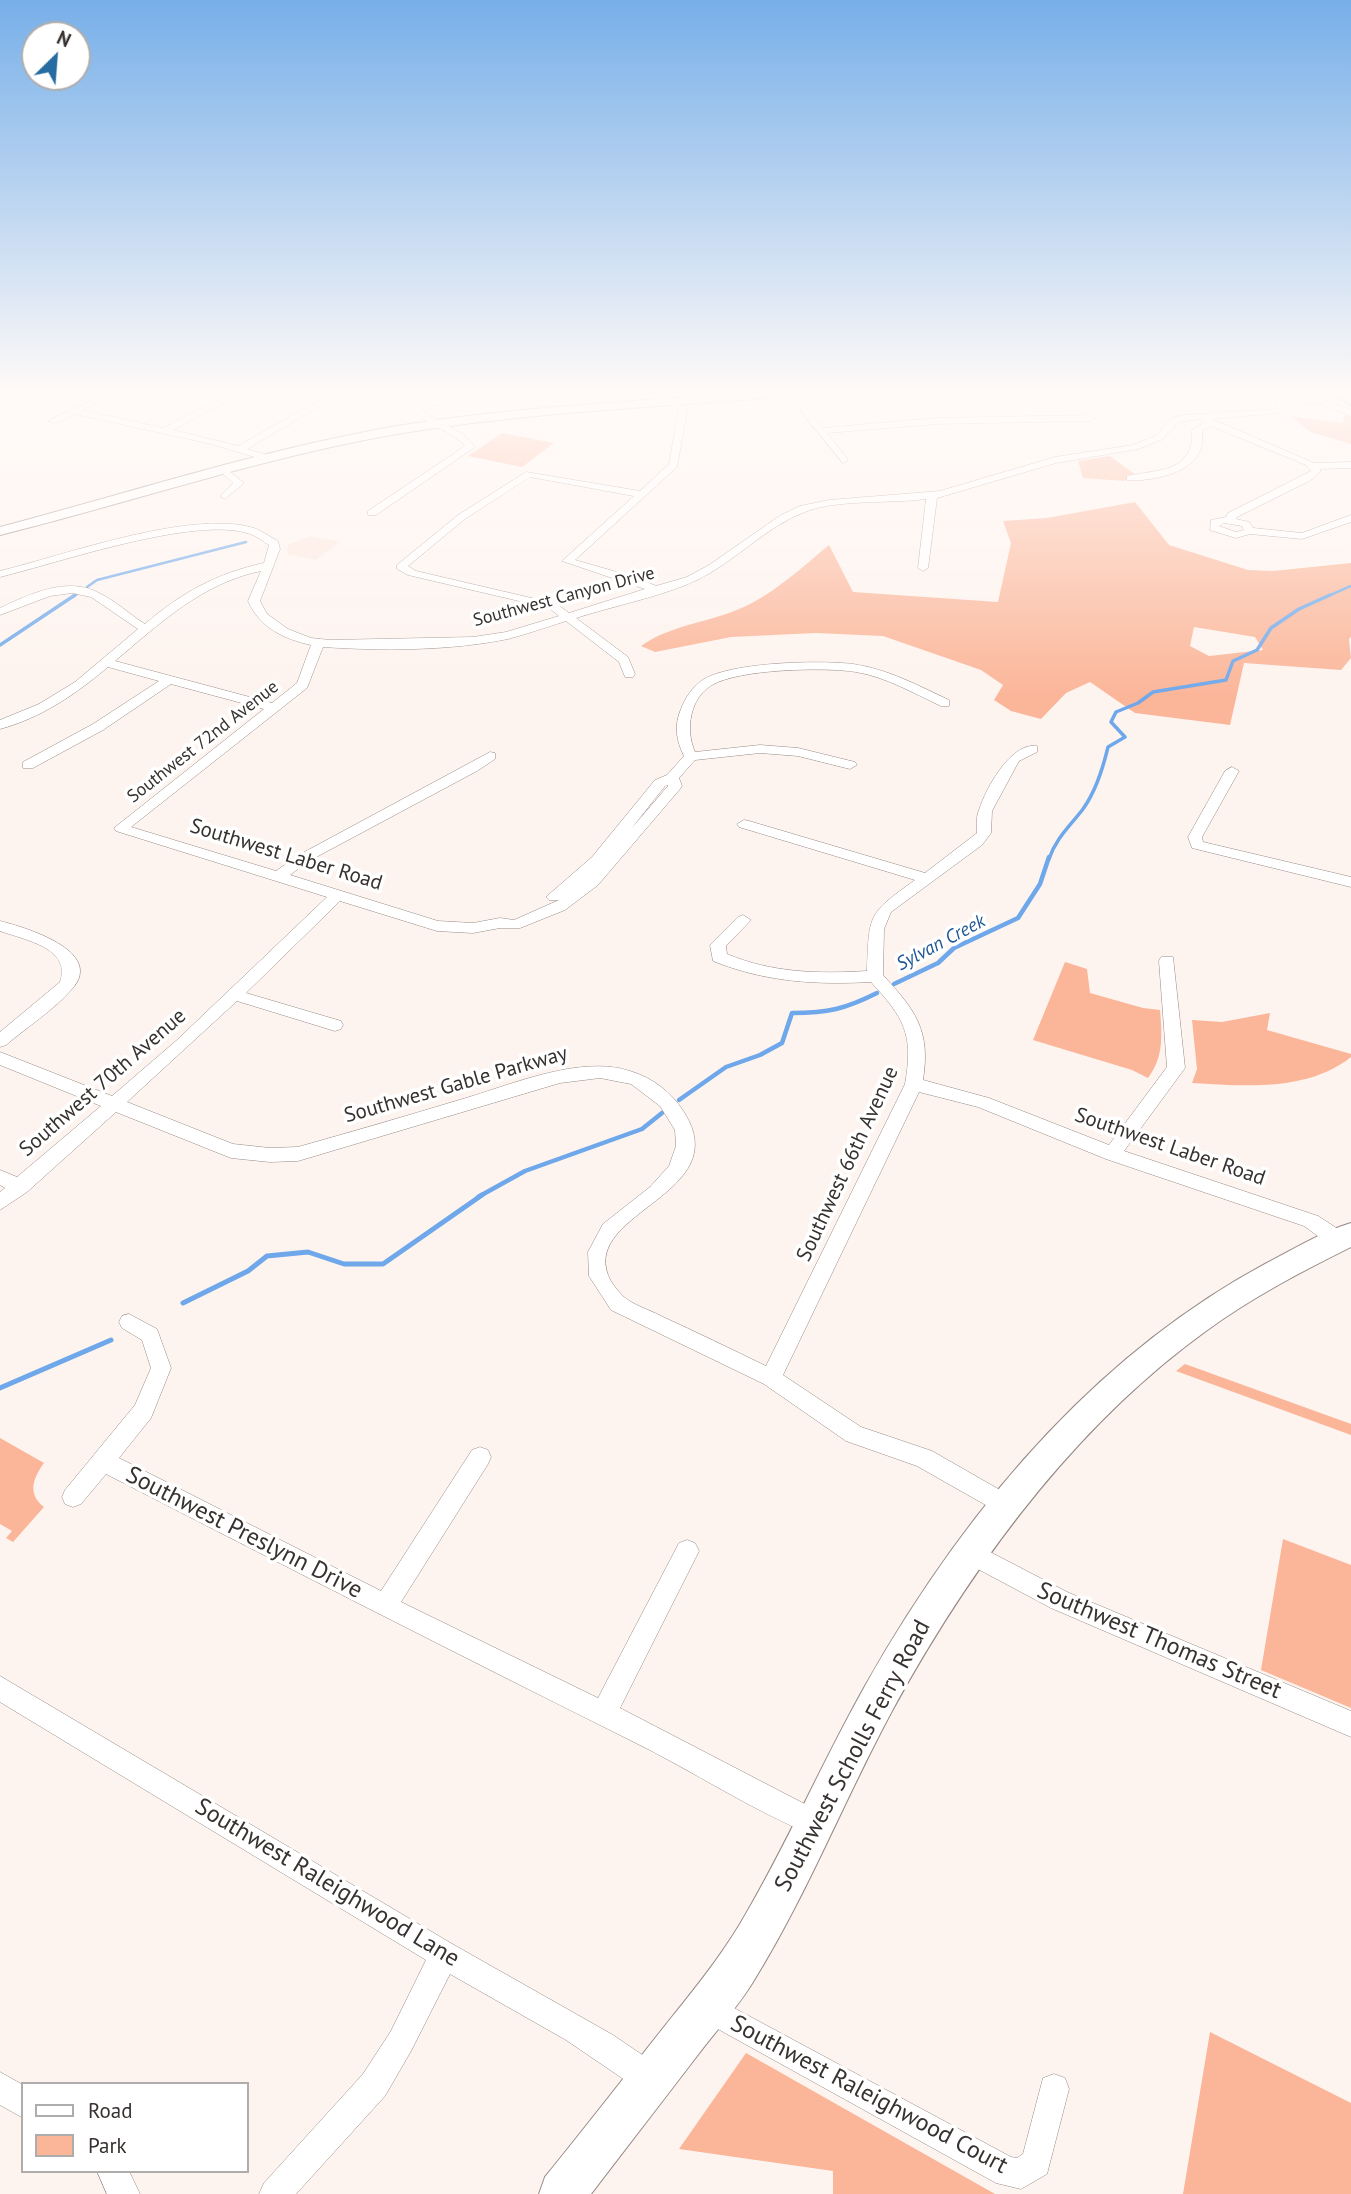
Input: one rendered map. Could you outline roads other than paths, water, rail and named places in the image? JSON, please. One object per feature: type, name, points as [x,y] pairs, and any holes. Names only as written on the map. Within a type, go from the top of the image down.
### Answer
[{"type":"main road","points":[[0,531],[134,495]]},
{"type":"main road","name":"Southwest Scholls Ferry Road","points":[[562,2194],[708,2008],[761,1931],[879,1699],[969,1552],[1032,1473],[1093,1409],[1177,1335],[1206,1315],[1345,1237]]},
{"type":"street","points":[[372,513],[398,495]]},
{"type":"street","points":[[493,495],[401,567],[412,573],[547,603],[624,660],[629,674]]},
{"type":"street","points":[[640,495],[567,561],[634,580],[657,590]]},
{"type":"street","name":"Southwest Canyon Drive","points":[[0,574],[175,531],[206,527],[238,528],[267,536],[275,546],[254,601],[264,619],[278,629],[318,643],[462,642],[508,635],[700,576],[785,517],[804,508],[829,503],[935,495]]},
{"type":"street","points":[[1231,520],[1232,515],[1271,495]]},
{"type":"street","points":[[923,568],[933,499],[930,497]]},
{"type":"street","points":[[1250,531],[1245,524],[1231,520],[1215,522],[1214,528],[1222,533],[1236,535],[1250,531],[1302,538],[1314,536],[1351,518]]},
{"type":"street","points":[[0,725],[55,701],[108,663],[174,605],[240,571],[267,566]]},
{"type":"street","points":[[0,612],[55,591],[71,589],[94,595],[146,629]]},
{"type":"street","name":"Southwest 72nd Avenue","points":[[121,828],[303,685],[318,643]]},
{"type":"street","points":[[108,663],[275,708]]},
{"type":"street","points":[[850,765],[798,752],[760,749],[691,756],[682,734],[686,711],[703,686],[730,674],[829,667],[855,668],[887,677],[945,703]]},
{"type":"street","points":[[28,765],[98,727],[168,680]]},
{"type":"street","points":[[743,920],[718,945],[719,957],[738,967],[775,975],[825,979],[875,976],[876,929],[885,909],[977,842],[984,833],[985,811],[1014,758],[1032,749]]},
{"type":"street","points":[[278,877],[302,859],[472,768],[490,755]]},
{"type":"street","name":"Southwest Laber Road","points":[[121,828],[437,926],[473,928],[500,923],[515,925],[580,895],[675,786],[672,778],[691,756]]},
{"type":"street","points":[[1232,771],[1195,837],[1197,845],[1351,882]]},
{"type":"street","points":[[744,824],[925,878]]},
{"type":"street","name":"Southwest 70th Avenue","points":[[0,1203],[116,1105],[337,895]]},
{"type":"street","points":[[0,926],[52,945],[69,957],[73,967],[67,985],[0,1041]]},
{"type":"street","points":[[1112,1154],[1176,1068],[1167,961]]},
{"type":"street","name":"Southwest 66th Avenue","points":[[771,1378],[914,1084],[920,1054],[916,1030],[900,1004],[875,976]]},
{"type":"street","points":[[234,995],[335,1025]]},
{"type":"street","name":"Southwest Gable Parkway","points":[[0,1058],[231,1152],[288,1154],[560,1077],[602,1071],[635,1079],[656,1092],[678,1115],[686,1138],[684,1152],[670,1181],[614,1223],[601,1243],[596,1261],[600,1284],[618,1304],[771,1378],[854,1434],[924,1458],[1006,1505]]},
{"type":"street","name":"Southwest Laber Road","points":[[914,1084],[983,1102],[1112,1154],[1311,1221],[1345,1237]]},
{"type":"street","points":[[0,1177],[20,1186]]},
{"type":"street","name":"Southwest Preslynn Drive","points":[[73,1497],[143,1411],[161,1368],[150,1335],[129,1322]]},
{"type":"street","name":"Southwest Preslynn Drive","points":[[385,1606],[480,1457]]},
{"type":"street","name":"Southwest Preslynn Drive","points":[[103,1461],[385,1606],[604,1713],[815,1823]]},
{"type":"street","points":[[604,1713],[687,1551]]},
{"type":"street","name":"Southwest Thomas Street","points":[[969,1552],[1082,1611],[1351,1724]]},
{"type":"street","name":"Southwest Raleighwood Lane","points":[[0,1688],[444,1955],[623,2058],[652,2080]]},
{"type":"street","points":[[275,2194],[374,2085],[401,2041],[444,1955]]},
{"type":"street","name":"Southwest Raleighwood Court","points":[[708,2008],[1007,2172],[1021,2174],[1036,2163],[1054,2089]]},
{"type":"street","points":[[0,2087],[21,2102]]},
{"type":"street","points":[[113,2173],[124,2194]]},
{"type":"waterway","points":[[87,587],[97,580],[246,542]]},
{"type":"waterway","name":"Sylvan Creek","points":[[1326,597],[1351,586]]},
{"type":"waterway","points":[[73,597],[77,594]]},
{"type":"waterway","points":[[0,645],[75,595]]},
{"type":"waterway","name":"Sylvan Creek","points":[[1049,859],[1059,838],[1092,795],[1108,747],[1125,737],[1111,722],[1116,712],[1138,703],[1153,692],[1226,680],[1233,661],[1257,650],[1271,628],[1299,609],[1330,595]]},
{"type":"waterway","name":"Sylvan Creek","points":[[894,984],[938,963],[954,948],[1018,918],[1040,884],[1049,857]]},
{"type":"waterway","name":"Sylvan Creek","points":[[679,1100],[726,1067],[760,1055],[782,1043],[792,1013],[836,1009],[877,993]]},
{"type":"waterway","name":"Sylvan Creek","points":[[478,1197],[525,1171],[642,1129],[662,1113]]},
{"type":"waterway","name":"Sylvan Creek","points":[[183,1303],[248,1271],[267,1256],[308,1252],[344,1264],[383,1264],[482,1195]]},
{"type":"waterway","name":"Sylvan Creek","points":[[0,1388],[111,1340]]}]
